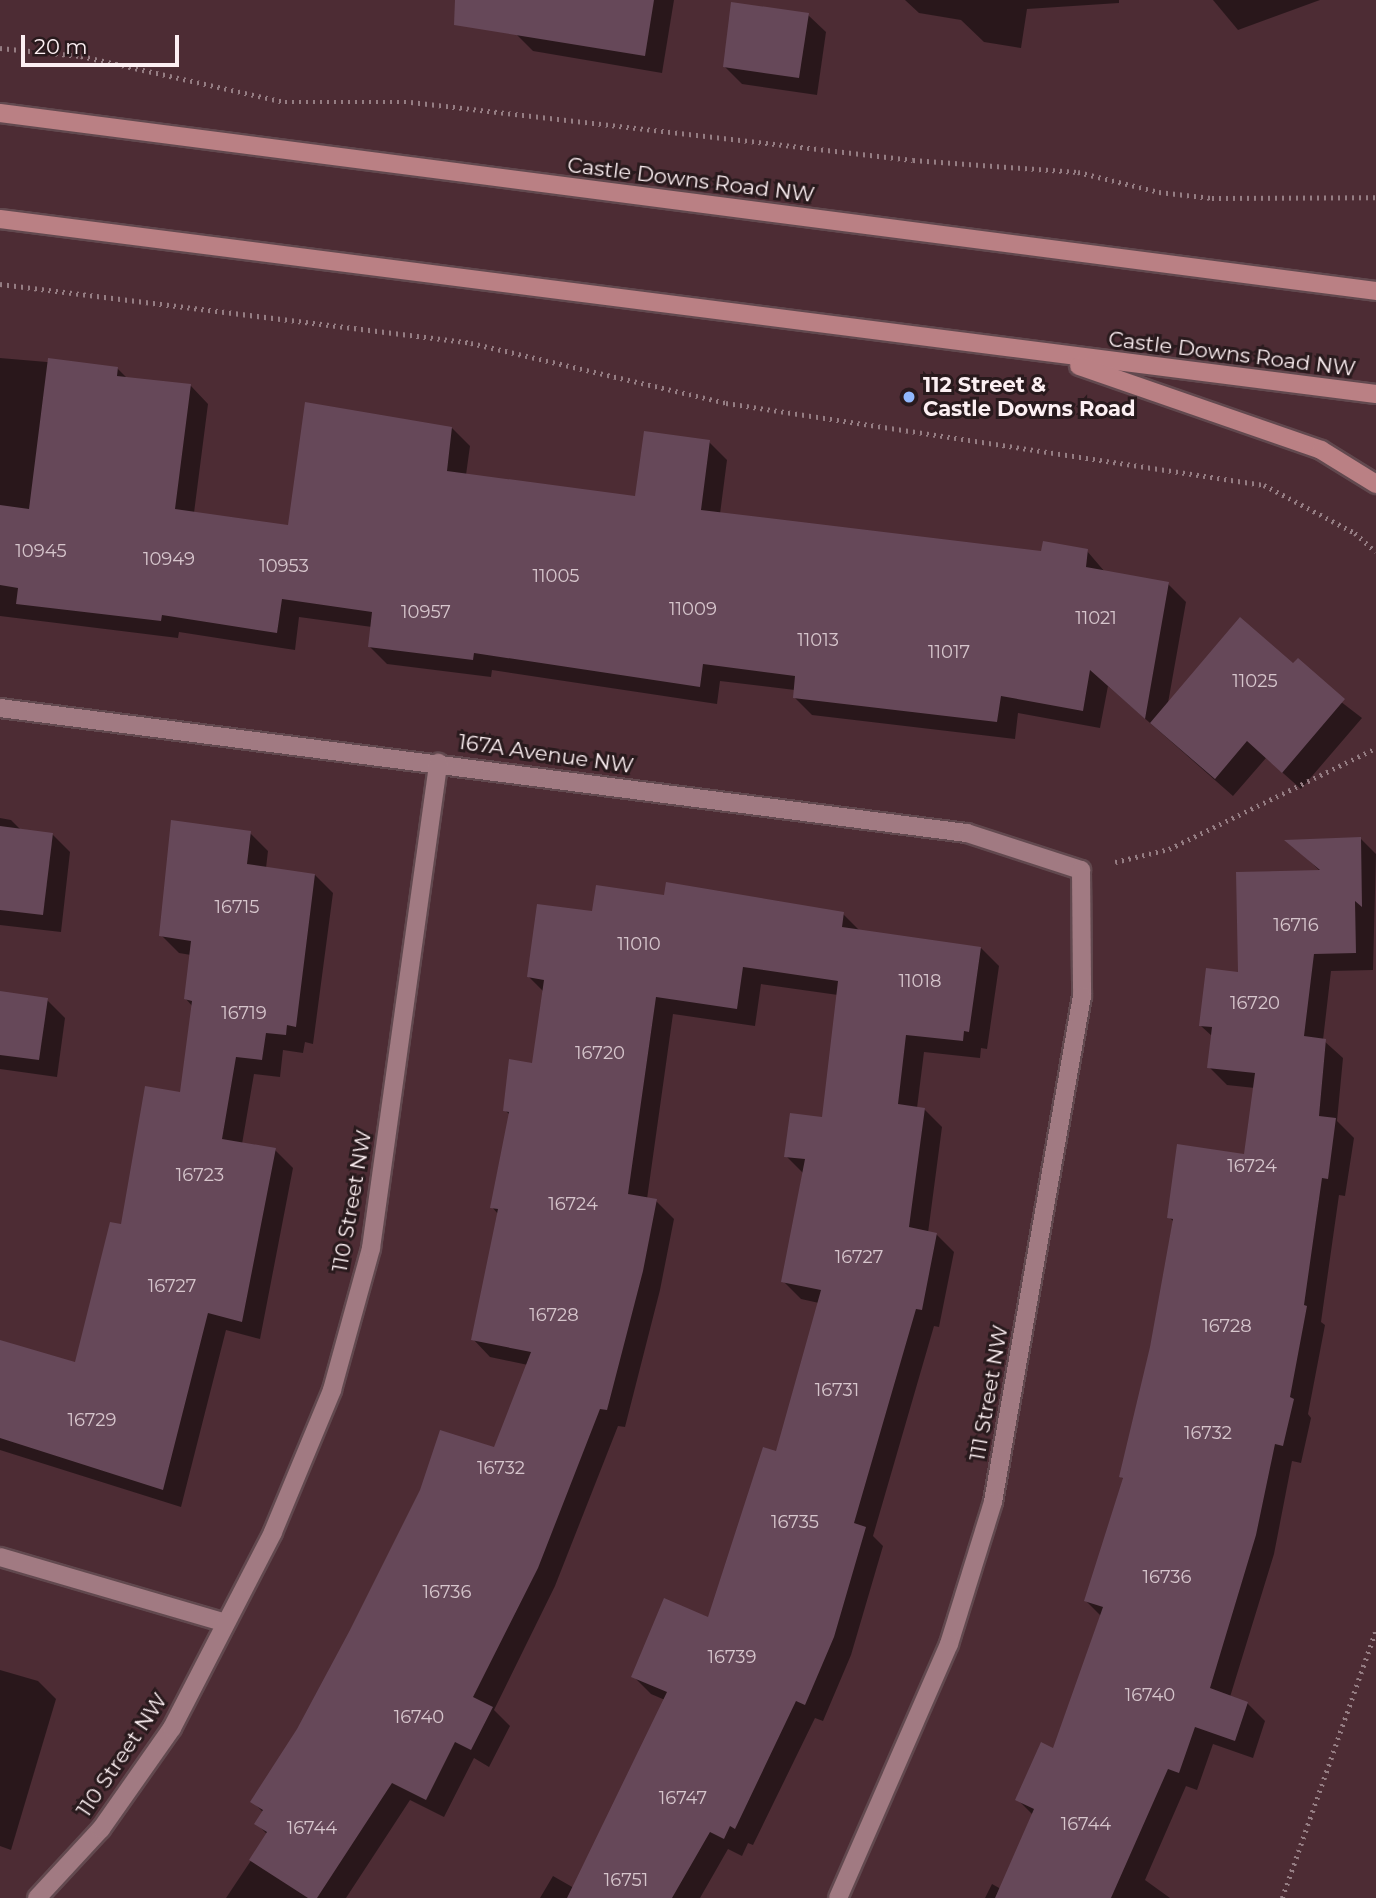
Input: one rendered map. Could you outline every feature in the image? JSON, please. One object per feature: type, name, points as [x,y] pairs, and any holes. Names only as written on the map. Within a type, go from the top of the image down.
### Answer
[{"type":"main road","name":"Castle Downs Road NW","points":[[0,114],[1376,291]]},
{"type":"main road","name":"Castle Downs Road NW","points":[[0,219],[1376,394]]},
{"type":"main road","points":[[1046,354],[1321,450],[1376,484]]},
{"type":"street","name":"167A Avenue NW","points":[[0,708],[967,833],[1082,870]]},
{"type":"street","name":"110 Street NW","points":[[37,1898],[101,1829],[172,1728],[273,1532],[332,1390],[371,1248],[438,763]]},
{"type":"street","name":"111 Street NW","points":[[838,1898],[949,1644],[993,1502],[1082,996],[1082,870]]},
{"type":"street","points":[[0,1557],[225,1623]]},
{"type":"path","points":[[0,48],[81,56],[285,102],[411,102],[913,160],[1078,172],[1159,192],[1212,198],[1376,197]]},
{"type":"path","points":[[0,284],[471,343],[726,403],[1264,485],[1354,533],[1376,551]]},
{"type":"path","points":[[1082,870],[1169,849],[1376,748]]},
{"type":"path","points":[[1282,1898],[1376,1630]]},
{"type":"building","points":[[455,0],[654,0],[645,56],[454,25]]},
{"type":"building","points":[[731,2],[809,13],[799,78],[723,67]]},
{"type":"building","points":[[48,358],[118,367],[117,376],[191,384],[175,509],[288,525],[305,402],[452,427],[447,471],[635,496],[644,431],[710,440],[701,510],[1041,551],[1043,541],[1088,549],[1086,567],[1169,582],[1145,719],[1090,670],[1083,711],[1001,696],[997,722],[793,698],[795,676],[703,664],[700,687],[474,653],[473,660],[368,647],[372,612],[282,599],[277,633],[162,615],[161,621],[16,604],[18,588],[0,585],[0,505],[29,509]]},
{"type":"building","points":[[1240,617],[1293,663],[1298,658],[1345,699],[1282,773],[1247,741],[1215,779],[1150,723]]},
{"type":"building","points":[[171,820],[251,831],[247,864],[315,874],[296,1027],[287,1025],[286,1035],[266,1033],[262,1060],[236,1057],[222,1139],[276,1148],[242,1322],[208,1313],[163,1490],[0,1438],[0,1340],[75,1362],[110,1222],[121,1224],[145,1086],[180,1092],[192,1001],[184,999],[191,941],[159,936]]},
{"type":"building","points":[[0,826],[53,833],[43,915],[0,910]]},
{"type":"building","points":[[1361,837],[1362,907],[1355,901],[1356,953],[1314,954],[1304,1036],[1326,1039],[1319,1116],[1336,1118],[1328,1179],[1322,1178],[1304,1305],[1307,1306],[1290,1397],[1294,1399],[1283,1446],[1275,1444],[1256,1535],[1210,1688],[1248,1702],[1235,1741],[1195,1727],[1179,1773],[1168,1769],[1111,1898],[995,1898],[1034,1809],[1015,1800],[1041,1742],[1053,1748],[1103,1607],[1084,1601],[1123,1478],[1119,1477],[1150,1347],[1173,1219],[1167,1218],[1177,1144],[1244,1154],[1255,1073],[1207,1068],[1212,1027],[1199,1026],[1206,968],[1238,972],[1236,872],[1320,870],[1284,840]]},
{"type":"building","points":[[666,882],[844,912],[842,927],[981,947],[969,1032],[964,1031],[963,1041],[906,1035],[898,1104],[925,1108],[909,1227],[937,1233],[922,1310],[916,1309],[854,1523],[866,1527],[834,1637],[805,1705],[796,1701],[735,1829],[730,1826],[724,1839],[710,1832],[672,1898],[567,1898],[667,1692],[631,1677],[664,1598],[708,1617],[763,1447],[776,1451],[821,1290],[781,1282],[805,1159],[784,1157],[790,1113],[822,1117],[838,981],[743,967],[737,1009],[656,997],[628,1194],[657,1199],[643,1271],[607,1410],[600,1409],[538,1568],[473,1697],[493,1707],[471,1750],[455,1742],[426,1800],[392,1783],[317,1898],[308,1898],[249,1860],[267,1832],[254,1824],[263,1810],[250,1802],[297,1729],[350,1630],[420,1490],[440,1430],[494,1447],[531,1352],[471,1340],[498,1209],[490,1208],[509,1112],[503,1111],[509,1059],[532,1063],[544,980],[527,977],[537,904],[592,911],[596,885],[664,895]]},
{"type":"building","points":[[0,991],[48,998],[39,1060],[0,1055]]},
{"type":"place","name":"112 Street & Castle Downs Road","points":[[909,397]]}]
